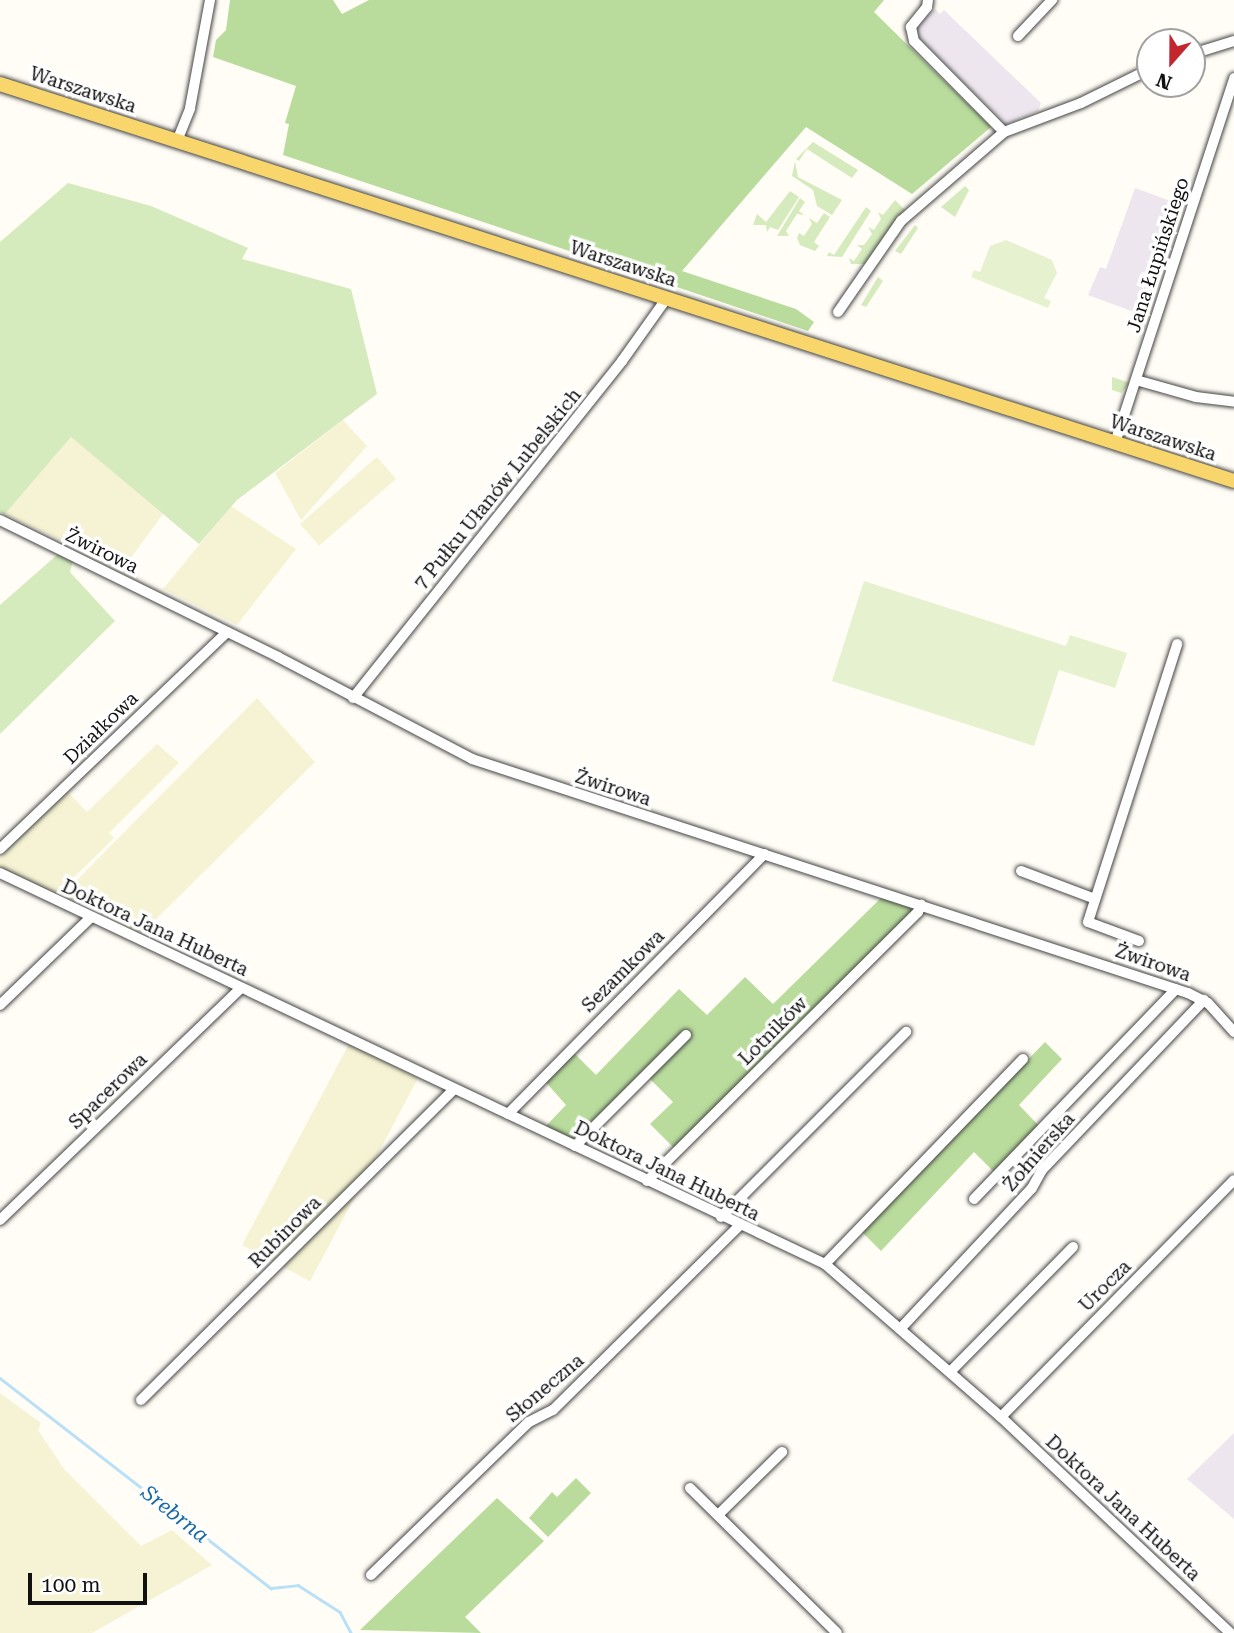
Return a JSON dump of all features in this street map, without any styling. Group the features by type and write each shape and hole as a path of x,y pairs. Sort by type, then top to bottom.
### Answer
{"main road":[{"name":"Warszawska","path":"0,84 1234,481"}],"street":[{"path":"177,141 190,108 210,0"},
{"path":"928,0 928,7 911,27 915,41 1004,132"},
{"path":"1018,36 1052,0"},
{"path":"1206,50 1234,41"},
{"path":"838,312 901,221 1004,132 1081,103 1136,76"},
{"name":"Jana Łupińskiego","path":"1115,443 1234,78"},
{"name":"7 Pułku Ułanów Lubelskich","path":"354,698 622,360 666,299"},
{"path":"1136,380 1196,397 1234,402"},
{"name":"Żwirowa","path":"0,520 487,765 1175,989 1204,1000 1234,1032"},
{"name":"Działkowa","path":"0,849 227,632"},
{"path":"1139,941 1088,922 1177,644"},
{"name":"Sezamkowa","path":"508,1114 764,854"},
{"path":"1021,871 1095,899"},
{"name":"Doktora Jana Huberta","path":"0,873 825,1265 902,1327 951,1371 1230,1633"},
{"name":"Lotników","path":"647,1181 918,912 921,905"},
{"path":"0,1005 91,917"},
{"name":"Spacerowa","path":"0,1220 241,988"},
{"path":"974,1199 1175,989"},
{"name":"Żołnierska","path":"902,1327 1032,1188 1042,1170 1204,1000"},
{"path":"720,1217 906,1032"},
{"path":"575,1146 686,1035"},
{"path":"825,1265 1023,1059"},
{"name":"Rubinowa","path":"141,1399 454,1089"},
{"name":"Urocza","path":"1001,1417 1234,1181"},
{"name":"Słoneczna","path":"371,1575 529,1422 553,1410 739,1226"},
{"path":"951,1371 1073,1247"},
{"path":"718,1515 782,1452"},
{"path":"690,1488 836,1633"}],"shaded area":[{"path":"935,9 940,14 944,10 1041,103 1038,111 1006,124 913,31"},
{"path":"1135,188 1184,206 1145,316 1088,295 1100,267 1106,269"},
{"path":"343,420 367,446 301,520 275,473"},
{"path":"71,437 163,514 122,570 5,514"},
{"path":"377,457 396,479 319,546 300,524"},
{"path":"231,506 296,549 237,625 163,589"},
{"path":"257,698 315,762 142,933 62,895"},
{"path":"157,744 179,763 109,833 114,838 57,894 0,868 0,857 67,791 87,812"},
{"path":"350,1042 418,1078 310,1281 242,1245"},
{"path":"0,1393 41,1423 38,1430 64,1469 141,1546 172,1530 212,1565 92,1633 0,1633"},
{"path":"1234,1433 1234,1519 1187,1479"}],"green space":[{"path":"230,0 333,0 342,14 369,0 884,0 874,12 991,127 912,194 806,127 682,271 796,309 814,322 808,331 283,155 289,124 285,123 296,86 213,57 216,40 226,30"},
{"path":"813,142 858,170 852,178 807,149 799,161 796,159"},
{"path":"795,161 798,177 842,200 832,215 817,206 813,190 792,176"},
{"path":"68,183 151,206 248,248 242,259 351,289 377,394 237,500 199,544 71,437 5,514 0,512 0,242"},
{"path":"965,186 969,190 955,217 941,207"},
{"path":"790,191 799,197 778,230 770,227 767,232 766,225 753,225 757,214 766,222"},
{"path":"800,198 805,202 799,211 804,215 797,214 786,231 789,236 777,236"},
{"path":"895,200 906,211 868,264 851,264 849,258 854,261 862,249 857,245 864,245 872,234 868,227 874,230 881,219 878,212 883,215"},
{"path":"866,207 871,211 842,257 827,256 829,252 834,255"},
{"path":"824,213 830,217 814,242 819,246 815,251 800,245 797,238 799,233 804,236 812,224 809,218 817,223"},
{"path":"915,225 918,228 901,254 895,251"},
{"path":"1006,240 1052,260 1057,273 1044,298 1051,301 1048,308 971,277 974,270 980,272 990,246"},
{"path":"878,277 883,281 866,307 861,305"},
{"path":"1112,377 1130,383 1121,393 1112,390"},
{"path":"58,554 73,561 70,572 115,621 0,734 0,605"},
{"path":"864,581 1066,646 1070,635 1127,653 1115,688 1059,670 1034,746 832,681"},
{"path":"882,897 910,907 912,913 674,1148 650,1124 673,1102 649,1078 691,1037 685,1030 576,1137 570,1139 544,1128 566,1105 543,1079 572,1051 596,1075 679,989 707,1015 745,977 773,1004"},
{"path":"1045,1042 1062,1059 1019,1105 1040,1127 996,1174 974,1152 881,1251 862,1232"},
{"path":"576,1478 591,1493 548,1537 529,1518 552,1492 557,1497"},
{"path":"497,1498 544,1541 465,1617 481,1633 360,1630"}],"waterway":[{"name":"Srebrna","path":"0,1378 271,1588 298,1585 340,1612 351,1633"}]}
